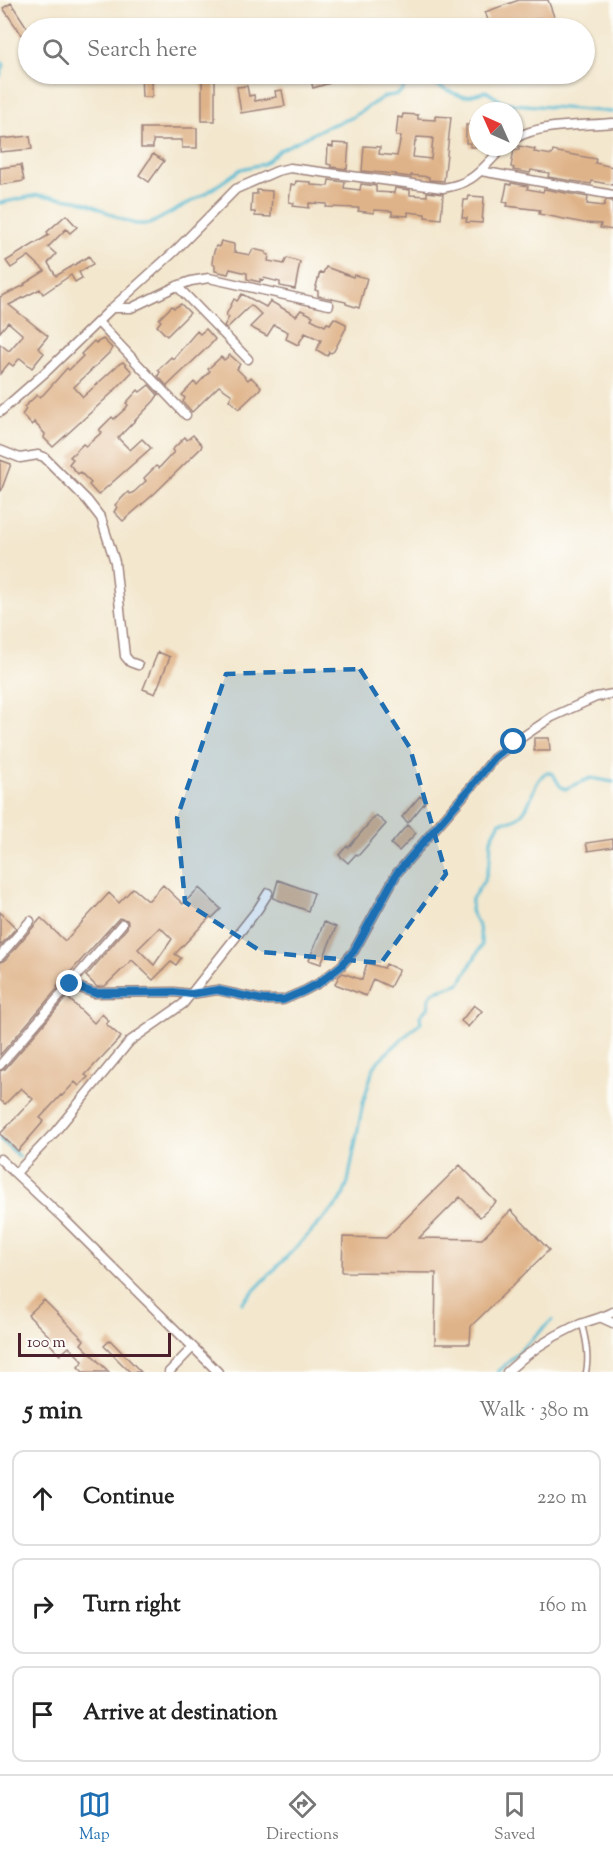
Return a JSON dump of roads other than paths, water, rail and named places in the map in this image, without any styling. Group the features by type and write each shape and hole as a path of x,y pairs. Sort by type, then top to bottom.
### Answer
{"street":[{"path":"523,135 548,129 613,123"},
{"path":"0,412 175,251 236,189 290,168 442,188 458,186 472,179 495,156"},
{"path":"481,171 613,195"},
{"path":"112,308 131,308 177,286 209,278 329,305"},
{"path":"177,286 248,359"},
{"path":"98,322 186,415"},
{"path":"0,450 20,458 38,455 44,457 87,500 101,518 115,561 125,656 130,662 138,665"},
{"path":"70,984 94,993 174,992 191,994 217,990 263,1000 283,1000 319,983 341,966 354,951 397,873 494,758 552,717 596,697 613,694"},
{"path":"16,1173 55,1132 130,1041 183,1004 268,893"},
{"path":"0,956 30,921"},
{"path":"0,1065 122,924"},
{"path":"0,1159 218,1372"},
{"path":"507,1372 538,1346 574,1326 602,1318 613,1312"},
{"path":"602,1318 613,1323"},
{"path":"169,1372 193,1347"}],"lane":[{"path":"582,1324 586,1346 585,1372"}],"waterway":[{"path":"0,60 4,65 0,76"},
{"path":"0,203 38,195 77,200 123,220 136,224 150,224 205,194 241,169 263,164 280,150 326,127 351,118 383,97 398,94 405,84"},
{"path":"435,84 462,96 486,91 501,101 513,104 613,112"},
{"path":"242,1303 343,1196 348,1182 363,1103 373,1069 379,1060 421,1022 420,1016 429,1006 429,998 433,992 460,983 482,945 479,927 471,911 472,899 485,879 490,860 491,839 500,822 512,820 525,810 537,783 547,772 553,774 560,786 565,789 591,778 613,782"},
{"path":"0,1139 20,1157"},
{"path":"498,1372 552,1320"}]}
